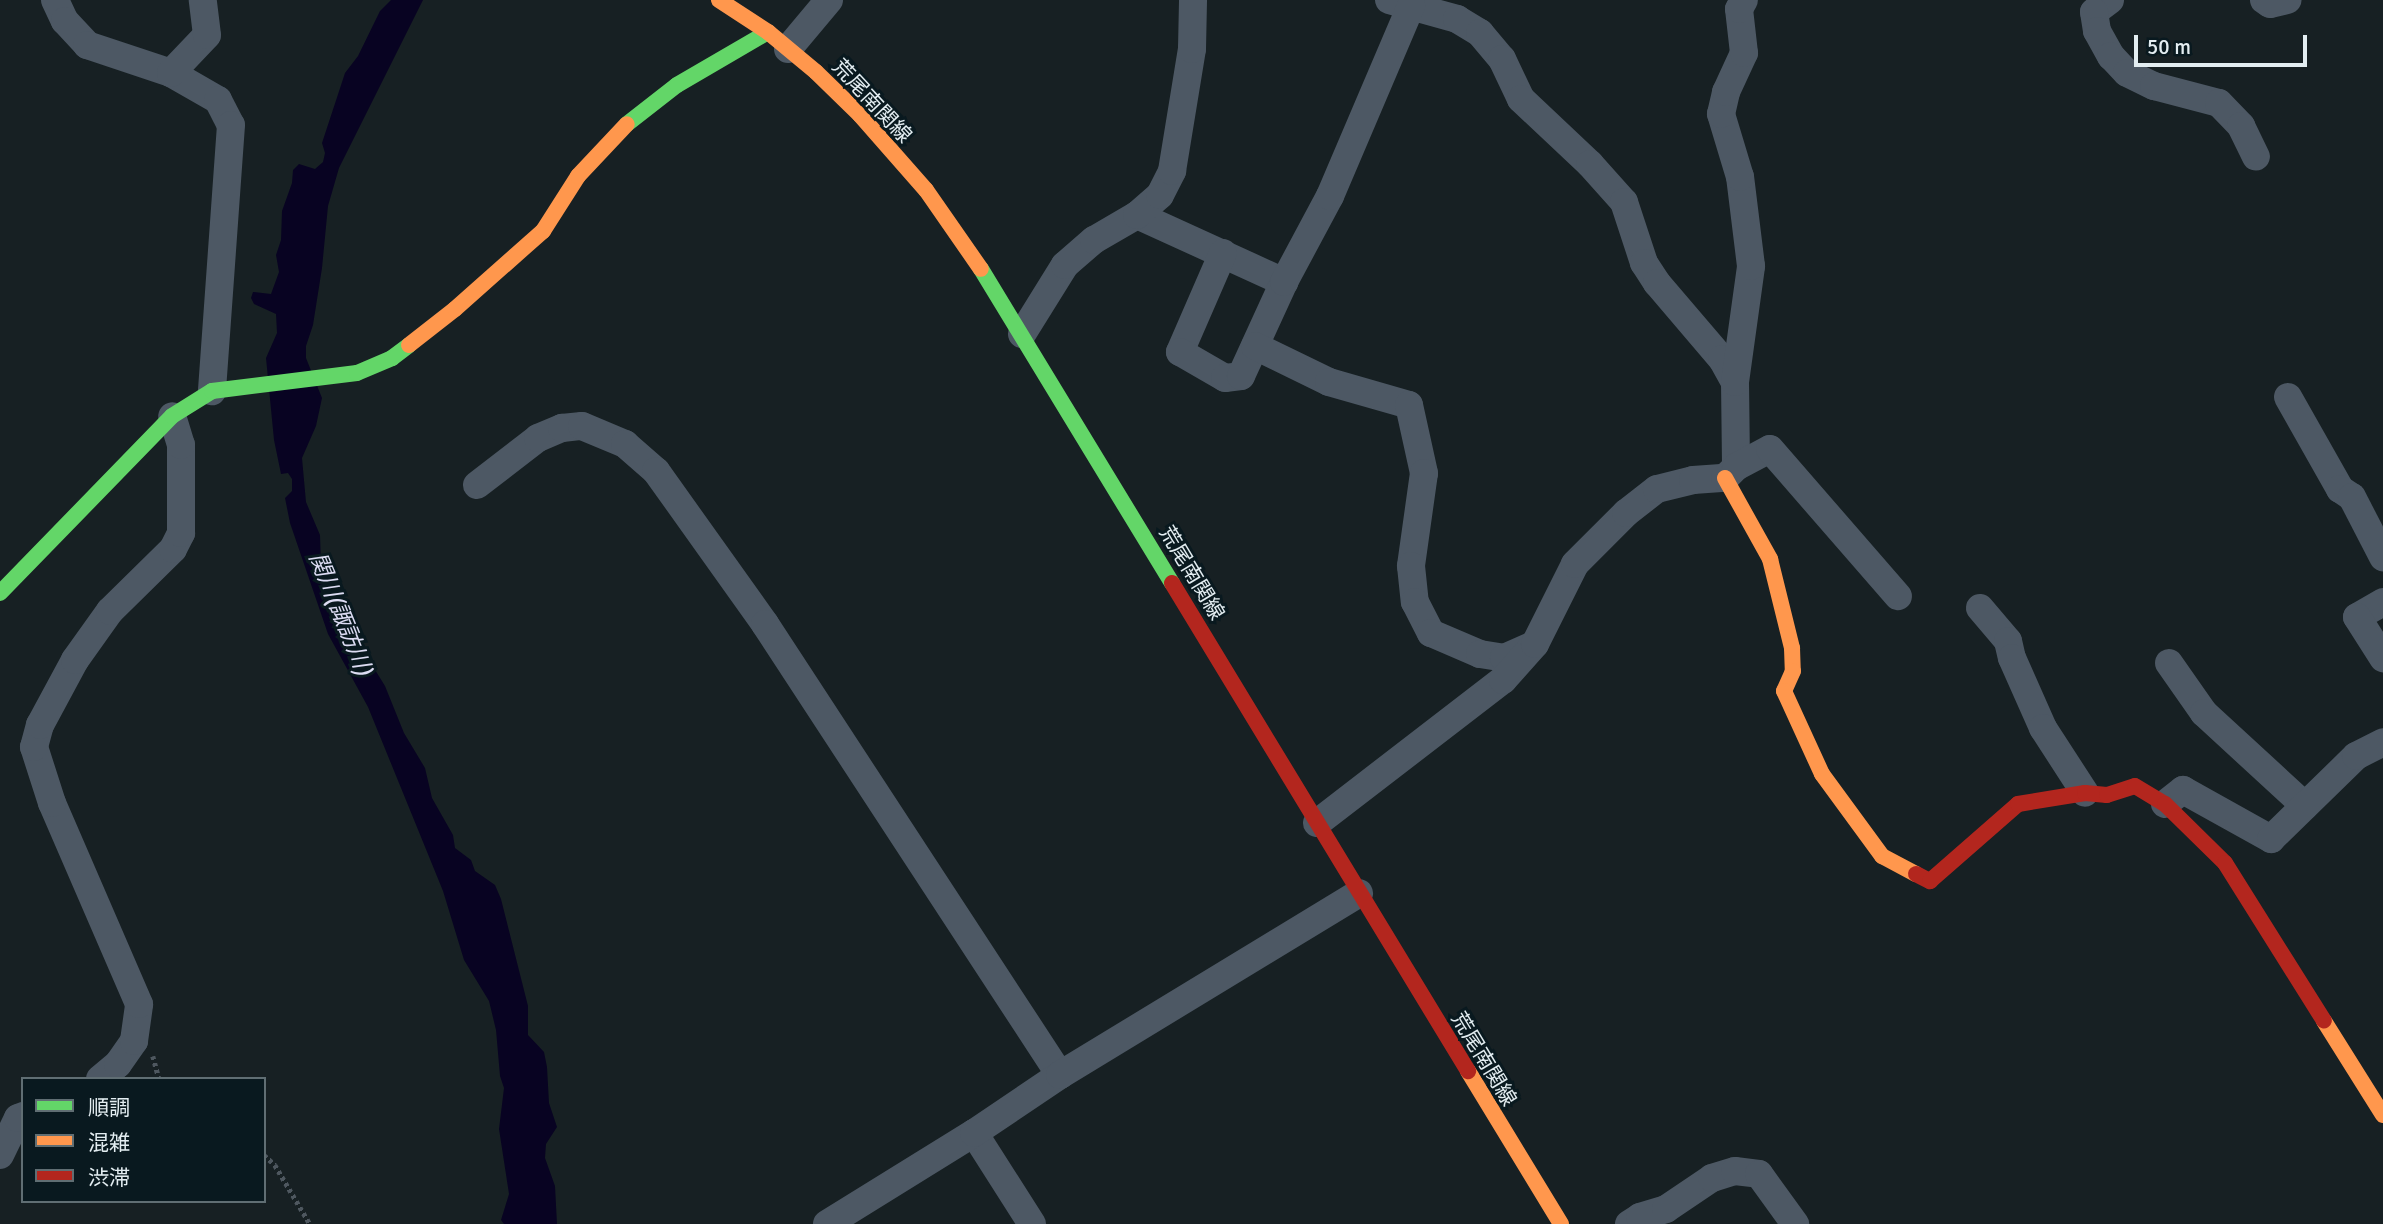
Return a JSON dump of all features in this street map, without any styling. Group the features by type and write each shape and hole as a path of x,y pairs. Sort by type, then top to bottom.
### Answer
{"street":[{"path":"55,0 65,20 87,45 171,73 218,100 231,125 223,389"},
{"path":"171,73 207,36 204,0"},
{"name":"荒尾南関線","path":"719,0 778,41 860,115 926,190 968,248 1561,1224"},
{"path":"0,593 172,416 223,389 357,373 392,358 543,230 578,176 636,114 677,85 778,41 828,0"},
{"path":"1022,334 1065,265 1094,240 1137,215 1160,195 1172,171 1192,49 1193,0"},
{"path":"1744,0 1739,9 1744,53 1726,92 1721,114 1740,177 1751,266 1735,382 1730,472 1770,559 1792,648 1793,671 1784,691 1822,774 1882,856 1930,881 2018,804 2085,793 2107,795 2135,786 2165,804 2225,863 2383,1115"},
{"path":"2110,0 2094,12 2097,31 2111,57 2127,73 2154,86 2219,103 2241,126 2256,157"},
{"path":"2264,0 2270,4 2288,0"},
{"path":"1223,253 1180,352 1225,378 1241,376 1284,282 1329,197 1400,3 1457,19 1479,33 1502,59 1521,99 1590,164 1624,202 1644,263 1657,283 1722,359 1735,382"},
{"path":"1137,215 1284,282"},
{"path":"1255,346 1329,382 1409,405 1424,473 1411,566 1415,602 1431,633 1480,654 1504,658 1535,643"},
{"path":"2288,397 2340,489 2352,497 2383,557"},
{"path":"102,1077 118,1064 134,1041 139,1004 58,816 34,747 40,725 75,660 110,611 173,549 181,533 181,445 172,416"},
{"path":"477,485 538,438 562,428 582,426 625,444 656,471 765,624 1060,1075"},
{"path":"1317,823 1503,680 1535,643 1575,564 1626,513 1657,489 1730,472 1770,449 1898,596"},
{"path":"2383,602 2357,617 2383,658"},
{"path":"1980,608 2008,640 2012,658 2043,728 2085,793"},
{"path":"2169,663 2204,713 2305,806"},
{"path":"2165,804 2183,790 2271,839 2356,756 2383,741"},
{"path":"827,1224 974,1133 1060,1075 1359,893"},
{"path":"0,1155 21,1117"},
{"path":"974,1133 1032,1224"},
{"path":"1629,1224 1640,1217 1666,1209 1712,1178 1735,1171 1759,1174 1795,1224"}],"path":[{"path":"266,1157 275,1165 310,1224"}],"water":[{"name":"関川(諏訪川)","path":"391,0 423,0 339,168 328,206 322,268 313,325 306,346 306,358 322,398 316,426 302,458 306,502 320,535 321,565 356,639 385,686 404,733 425,768 432,798 453,835 455,848 471,860 475,871 495,885 501,899 528,1006 528,1035 544,1052 547,1067 549,1103 557,1127 546,1144 545,1158 555,1186 557,1224 504,1224 501,1220 509,1194 499,1129 504,1088 489,1001 464,960 443,891 368,707 328,634 290,523 285,498 292,491 292,479 288,473 281,474 274,440 266,358 277,333 276,314 254,304 251,298 253,292 271,294 279,272 276,255 281,240 282,211 292,183 293,170 299,164 315,169 323,162 325,153 322,143 345,73 358,56 380,11"}],"traffic: fast":[{"path":"627,124 677,85 768,32"},
{"path":"981,269 1172,583"},
{"path":"0,593 172,416 212,391 357,373 392,358 409,345"}],"traffic: slow":[{"path":"719,0 768,32 816,72 860,115 926,190 981,269"},
{"path":"409,345 455,309 543,231 578,176 627,124"},
{"path":"1725,478 1770,559 1792,648 1793,671 1784,691 1822,774 1882,856 1916,874"},
{"path":"2324,1021 2383,1115"},
{"path":"1468,1071 1561,1224"}],"traffic: jam":[{"path":"1172,583 1468,1071"},
{"path":"1916,874 1930,881 2018,804 2085,793 2107,795 2135,786 2165,804 2225,863 2324,1021"}]}
